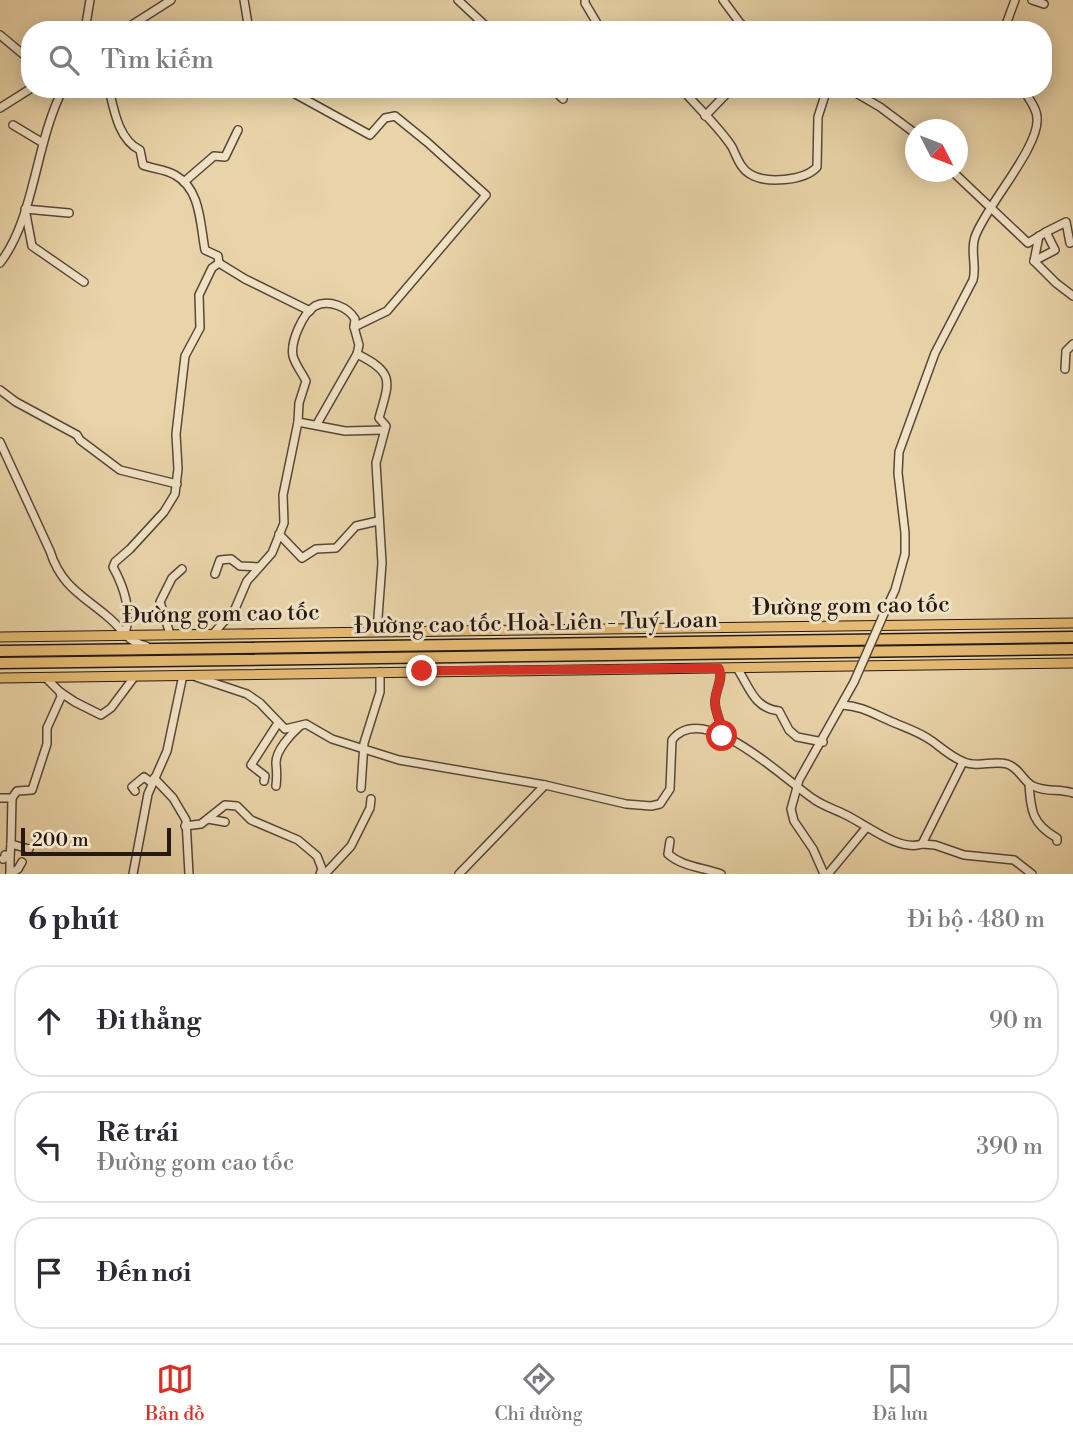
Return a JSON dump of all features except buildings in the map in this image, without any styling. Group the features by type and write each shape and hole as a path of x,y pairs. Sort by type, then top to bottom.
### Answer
{"highway":[{"name":"Đường cao tốc Hoà Liên - Tuý Loan","path":"0,651 1073,637"},
{"name":"Đường cao tốc Hoà Liên - Tuý Loan","path":"0,663 1073,649"}],"main road":[{"name":"Đường gom cao tốc","path":"2,635 1073,623"},
{"path":"0,678 135,676 146,671 188,675 1073,663"}],"street":[{"path":"86,21 90,0"},
{"path":"138,21 171,0"},
{"path":"244,0 247,21"},
{"path":"458,0 480,21"},
{"path":"585,0 596,21"},
{"path":"723,0 739,21"},
{"path":"1007,21 1015,0"},
{"path":"1032,0 1044,4"},
{"path":"0,35 21,52"},
{"path":"0,108 21,95"},
{"path":"1,261 9,253 19,232 43,144 60,98"},
{"path":"112,98 123,133 130,144 140,150 143,164 174,174 194,196 205,250 218,256 219,263"},
{"path":"303,98 370,135 386,118 395,116 486,195 387,311 355,327"},
{"path":"690,98 731,147 749,174 770,179 803,176 813,171 818,162 818,117 824,98"},
{"path":"705,116 722,98"},
{"path":"864,98 905,126"},
{"path":"866,828 826,874 791,809 797,785 854,682 895,590 905,554 898,473 899,452 935,353 973,280 976,270 975,237 1037,127 1036,111 1028,98"},
{"path":"13,124 43,144"},
{"path":"184,182 214,156 225,157 239,130"},
{"path":"963,182 1028,243 1066,222 1070,243"},
{"path":"25,209 69,213"},
{"path":"25,209 32,246 84,282"},
{"path":"1034,261 1055,250 1042,234"},
{"path":"1034,261 1042,234"},
{"path":"1034,261 1073,296"},
{"path":"219,263 310,311"},
{"path":"125,634 128,617 126,603 122,583 113,567 172,502 177,484 176,434 185,356 200,328 199,295 212,268 219,263"},
{"path":"213,634 235,609 247,581 272,554 284,523 283,495 298,422 299,403 306,381 293,357 292,343 296,331 310,311 323,304 340,306 355,319 359,345 357,354 317,424"},
{"path":"1065,369 1066,351 1073,344"},
{"path":"357,354 378,365 386,376 385,406 379,418 386,425 376,463 382,563 377,631"},
{"path":"0,390 16,402 77,435 120,470 177,484"},
{"path":"298,422 345,431 384,430"},
{"path":"0,442 50,551 55,569 80,596 108,617 131,642 147,646"},
{"path":"279,534 302,558 316,549 336,548 354,528 378,521"},
{"path":"215,574 220,560 231,559 240,566 259,567"},
{"path":"170,634 160,602 172,578 182,569"},
{"path":"737,667 755,698 766,709 779,711 789,730 797,737 823,742"},
{"path":"719,668 722,675 715,700 722,736"},
{"path":"361,788 368,724 380,692 380,672"},
{"path":"133,874 153,781 167,751 188,675 247,694 260,703 285,729 306,724 332,739 399,760 545,785 626,804 656,806 667,796 671,785 672,740 682,732 707,730 742,745 815,801 866,828 911,847 935,845 964,855 1014,860 1032,874"},
{"path":"113,676 121,692"},
{"path":"46,677 75,702 101,715 111,708 135,676"},
{"path":"22,862 18,869 10,874 7,857 11,844 12,798 18,791 32,790 47,744 47,728 61,692"},
{"path":"842,705 860,706 910,728 951,757 963,762 971,765 1005,763 1016,768 1030,784 1048,791 1064,789 1073,793"},
{"path":"707,730 717,712"},
{"path":"265,775 251,765 278,723"},
{"path":"276,786 278,754 300,725"},
{"path":"922,844 963,762"},
{"path":"135,791 132,787 144,777 153,781 177,803 186,820 189,874"},
{"path":"1030,784 1032,816 1046,832 1057,838 1057,841"},
{"path":"459,874 545,785"},
{"path":"0,798 12,798"},
{"path":"325,874 351,846 370,808 371,799"},
{"path":"186,826 201,824 225,805 237,806 251,820 298,840 317,856 322,869 320,874"},
{"path":"208,819 225,822"},
{"path":"670,841 668,854 673,858 720,874"},
{"path":"11,844 29,849"}],"route":[{"path":"422,671 719,668 722,675 715,700 722,736"}]}
